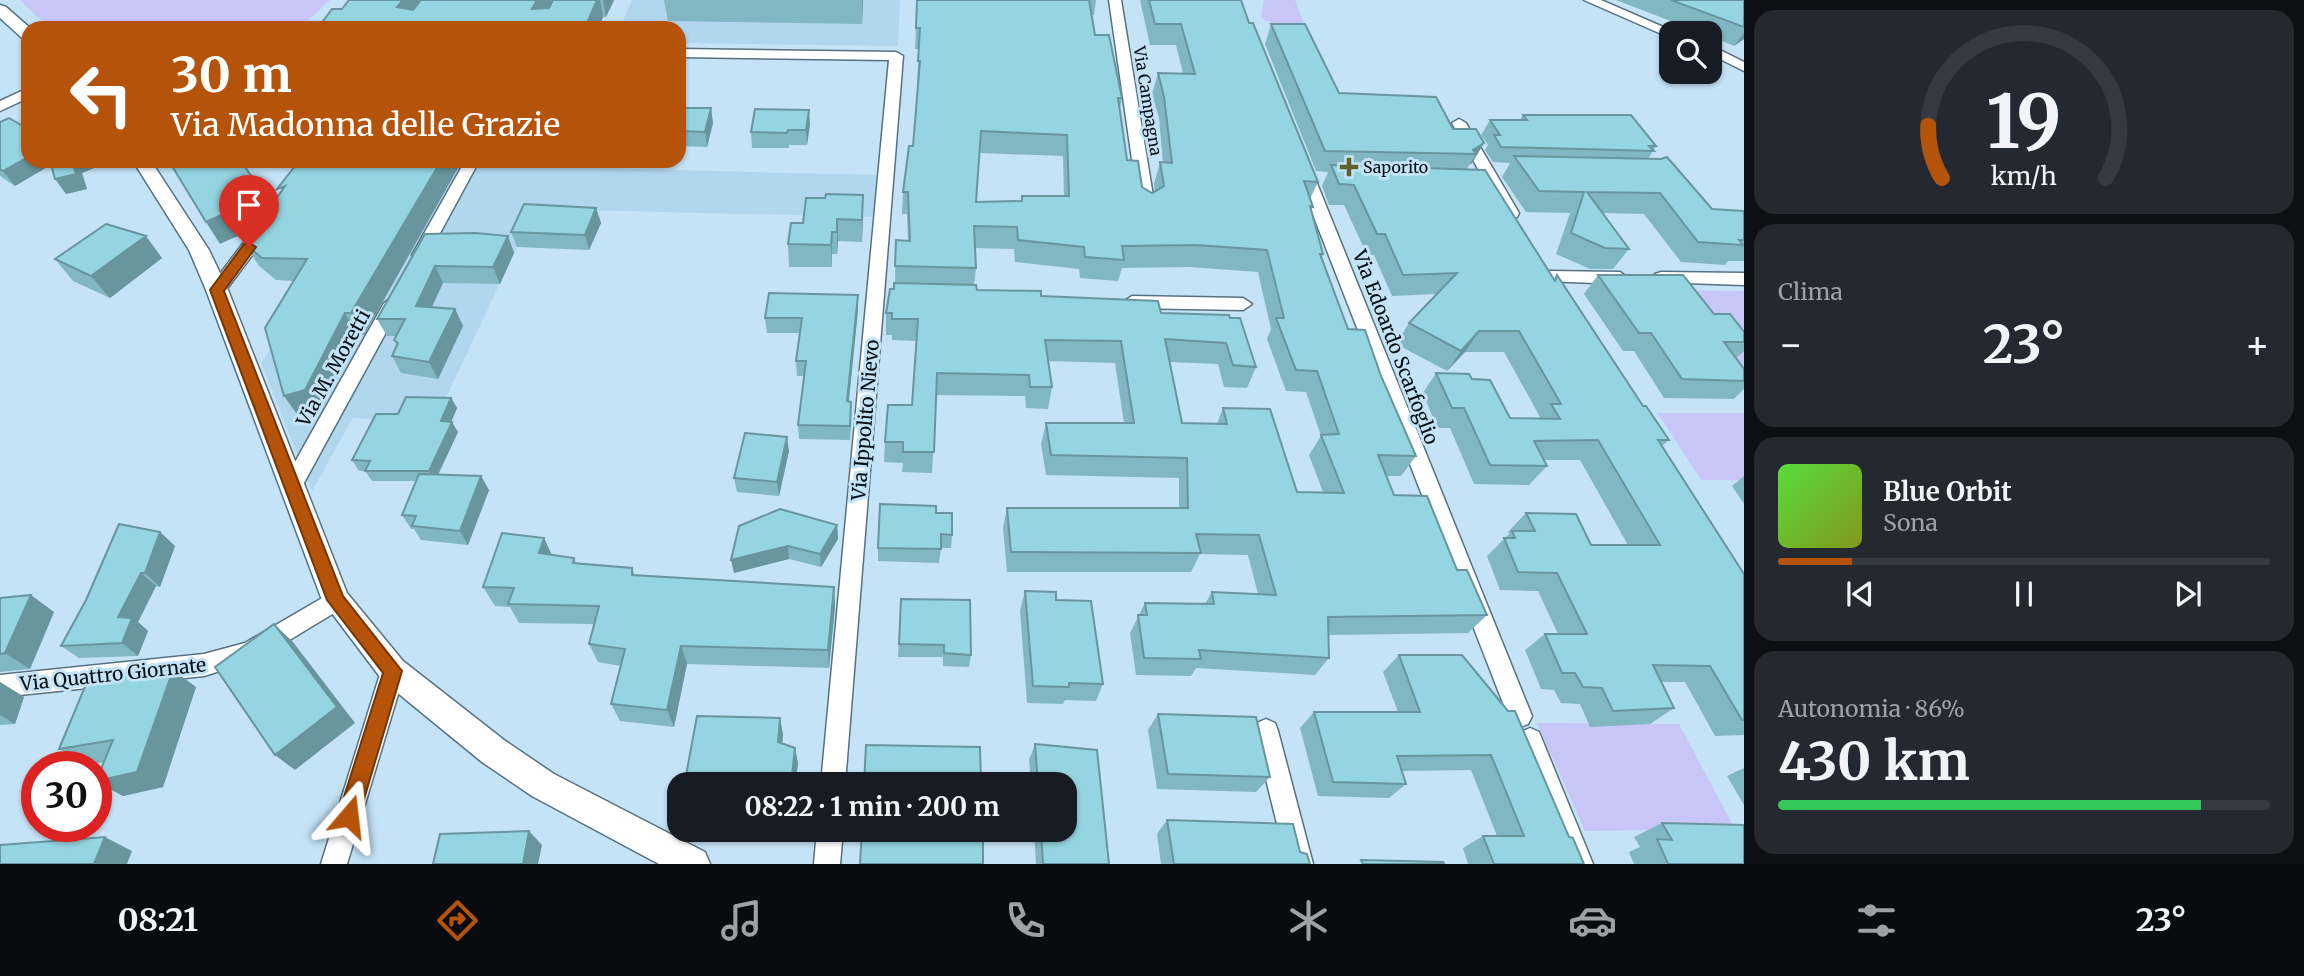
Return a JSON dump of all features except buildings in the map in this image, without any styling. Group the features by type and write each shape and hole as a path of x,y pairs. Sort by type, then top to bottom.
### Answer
{"street":[{"name":"Via Campagna","path":"1115,0 1147,208"},
{"path":"1590,0 1659,28"},
{"path":"0,10 21,29"},
{"name":"Via Ippolito Nievo","path":"686,53 896,56 883,296 835,772"},
{"path":"1722,55 1744,66"},
{"path":"0,107 21,96"},
{"path":"1459,123 1522,230"},
{"name":"Via Edoardo Scarfoglio","path":"1297,152 1314,178 1520,716"},
{"path":"146,168 199,250 217,290 336,600 393,671 493,751 543,785 692,864"},
{"path":"412,269 468,168"},
{"path":"217,290 274,215"},
{"path":"1565,301 1546,272 1640,278 1744,279"},
{"name":"Via M. Moretti","path":"292,485 398,293"},
{"path":"1121,301 1243,304"},
{"name":"Via Quattro Giornate","path":"0,686 204,665 250,652 336,600"},
{"path":"334,864 393,671"},
{"path":"1266,731 1300,864"},
{"path":"1530,740 1580,864"},
{"path":"827,864 829,842"}],"shaded area":[{"path":"20,0 330,0 308,21 42,21"},
{"path":"632,0 900,0 898,46 686,43 686,21 623,21"},
{"path":"1264,0 1295,0 1307,32 1290,33 1261,18"},
{"path":"329,168 593,168 877,175 873,217 535,209 434,423 353,418 312,491 261,363 339,245"},
{"path":"1678,290 1744,291 1744,378"},
{"path":"1658,413 1744,413 1744,480 1701,480"},
{"path":"1537,723 1679,724 1735,829 1585,831"}],"place":[{"name":"Saporito","path":"1349,167"}],"route":[{"path":"249,247 217,290 336,600 393,671 349,816"}]}
